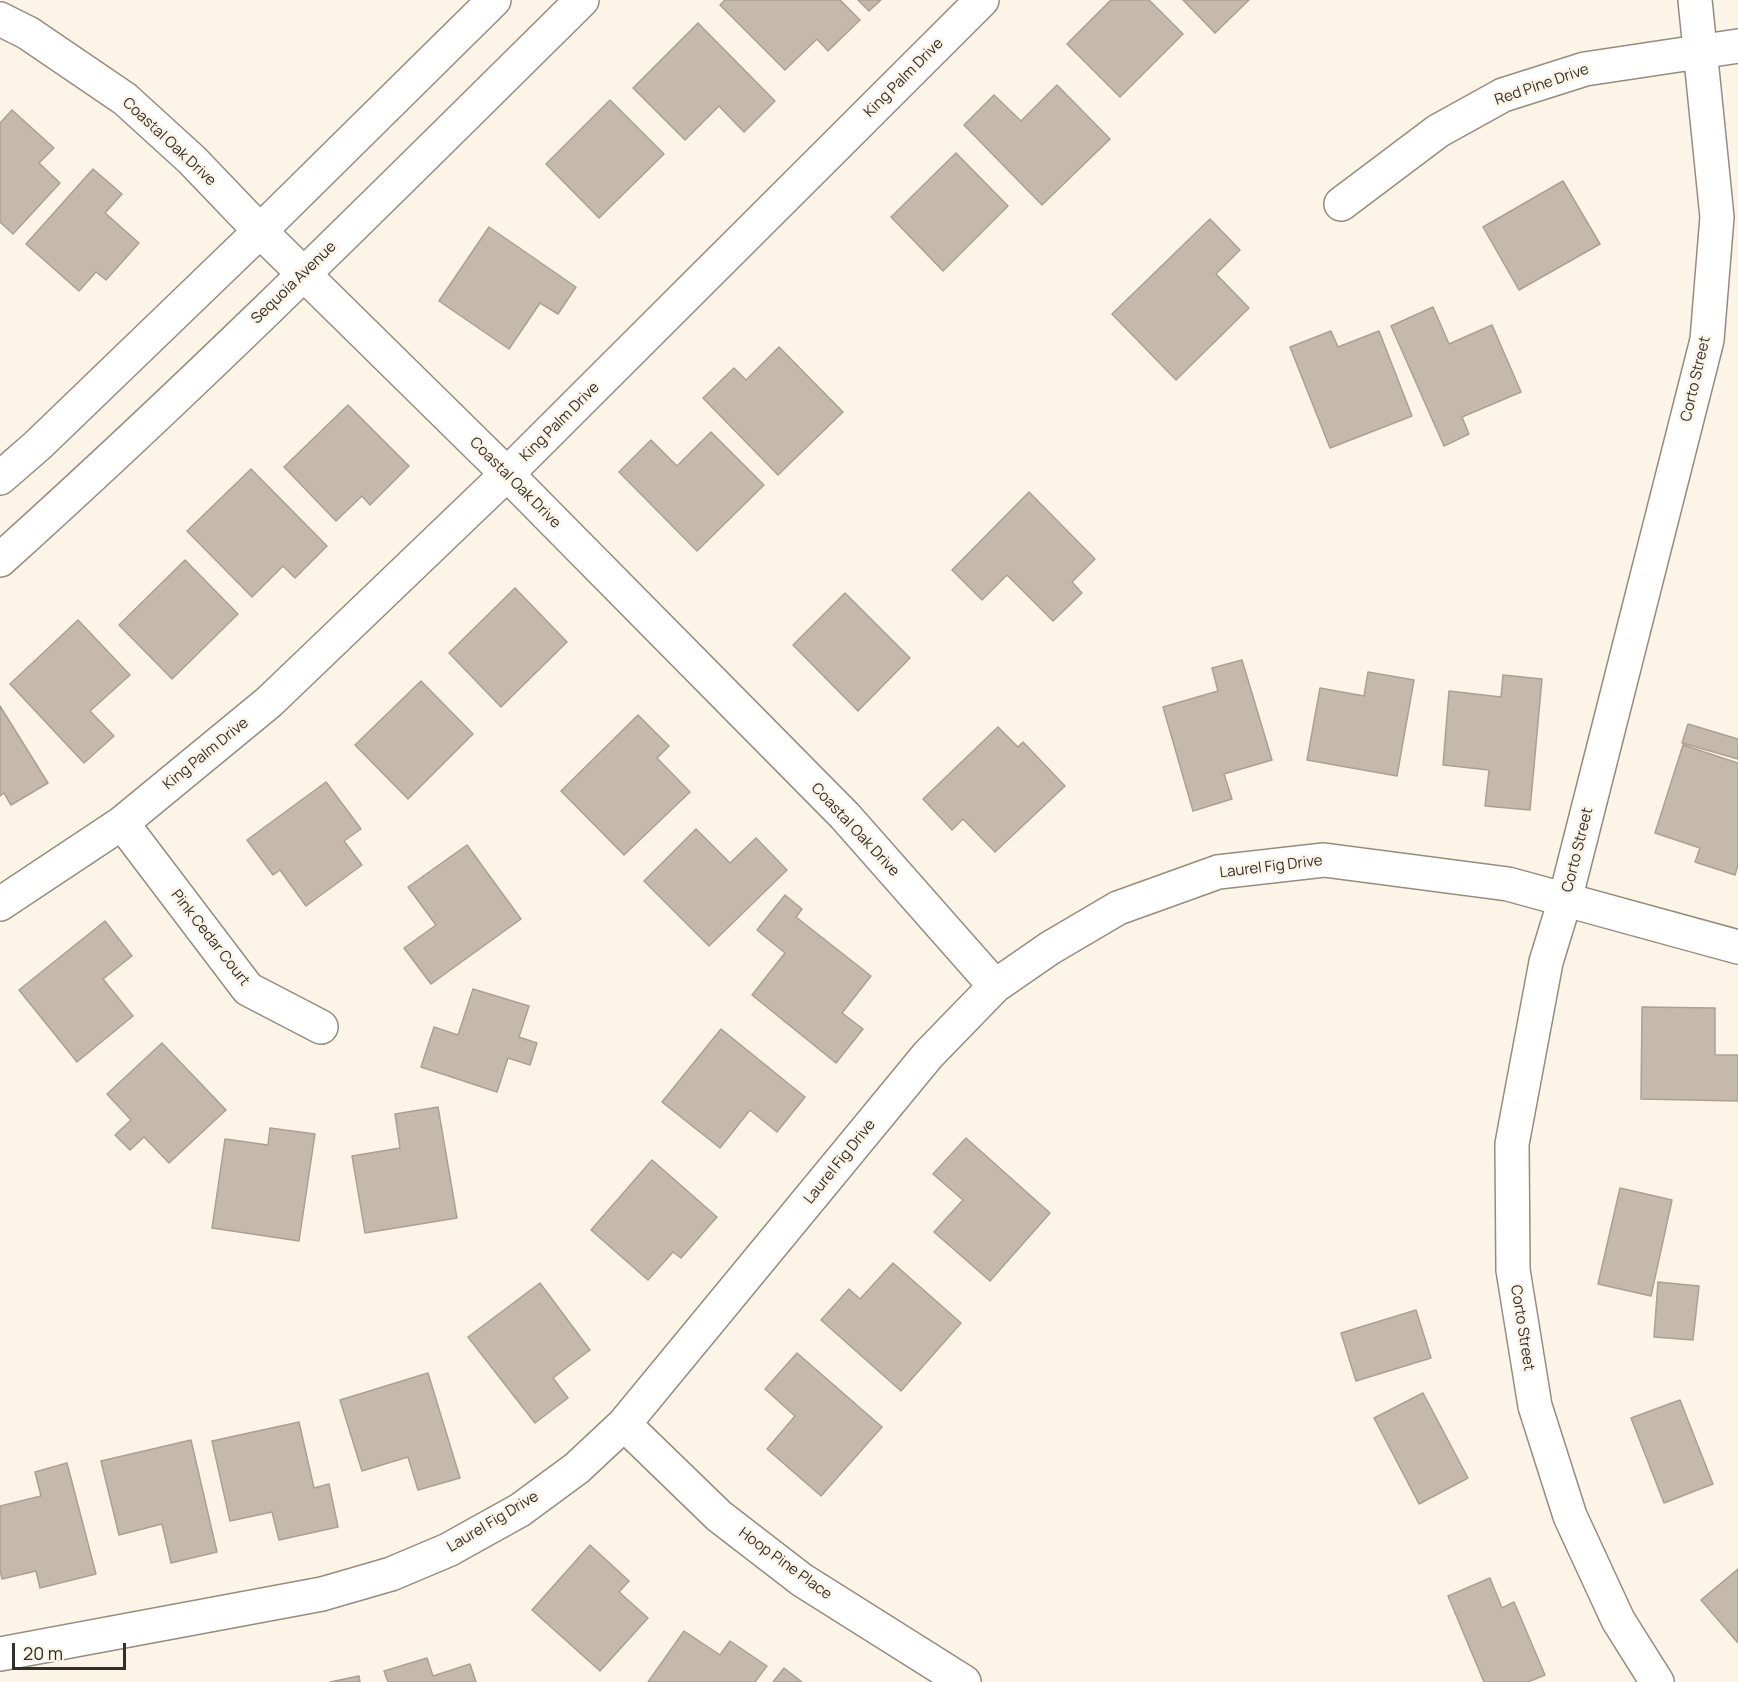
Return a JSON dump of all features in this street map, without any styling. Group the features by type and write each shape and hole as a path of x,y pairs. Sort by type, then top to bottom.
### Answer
{"street":[{"path":"0,478 38,445 260,231 494,0"},
{"name":"Sequoia Avenue","path":"0,560 95,474 304,275 582,0"},
{"name":"King Palm Drive","path":"0,904 122,823 269,702 507,474 982,0"},
{"name":"Corto Street","path":"1657,1682 1618,1620 1570,1516 1535,1406 1513,1270 1512,1144 1546,962 1565,900 1707,340 1717,217 1695,0"},
{"name":"Coastal Oak Drive","path":"0,19 28,33 125,99 192,160 260,231 507,474 845,816 995,986"},
{"name":"Red Pine Drive","path":"1341,204 1438,131 1503,95 1585,69 1738,46"},
{"name":"Pink Cedar Court","path":"122,823 248,989 321,1027"},
{"name":"Laurel Fig Drive","path":"0,1654 322,1594 391,1574 447,1550 520,1510 577,1468 624,1424 928,1055 995,986 1050,948 1118,908 1218,872 1324,860 1508,884 1738,947"},
{"name":"Hoop Pine Place","path":"624,1424 719,1516 802,1580 964,1682"}],"building":[{"path":"725,0 840,0 860,20 828,51 817,39 785,70 720,5"},
{"path":"858,0 881,0 869,11"},
{"path":"1111,0 1149,0 1183,34 1120,97 1067,44"},
{"path":"1183,0 1249,0 1215,33"},
{"path":"698,23 775,101 744,132 719,106 685,140 633,88"},
{"path":"1057,85 1110,139 1042,205 964,125 994,95 1021,121"},
{"path":"610,100 664,154 599,218 546,164"},
{"path":"12,110 54,148 39,163 60,183 13,234 0,222 0,123"},
{"path":"956,153 1008,206 943,271 891,217"},
{"path":"93,169 122,194 105,213 139,243 106,280 96,272 79,291 26,244"},
{"path":"1563,181 1600,244 1519,290 1483,227"},
{"path":"1210,219 1240,250 1216,274 1249,308 1176,380 1112,314"},
{"path":"489,227 576,287 558,314 540,303 509,349 439,301"},
{"path":"1433,307 1449,344 1492,325 1521,392 1462,417 1469,434 1444,446 1391,326"},
{"path":"1331,331 1338,347 1379,331 1412,416 1330,448 1290,347"},
{"path":"779,347 843,412 778,475 703,398 734,368 746,380"},
{"path":"348,405 409,466 370,505 362,496 336,521 284,467"},
{"path":"711,432 764,485 697,551 619,472 651,440 677,466"},
{"path":"251,469 327,546 295,578 283,566 252,597 187,531"},
{"path":"1029,492 1095,559 1072,582 1082,593 1053,621 1007,575 982,600 952,570"},
{"path":"185,560 238,614 172,679 119,625"},
{"path":"515,588 567,642 501,707 449,653"},
{"path":"845,593 910,658 858,711 793,645"},
{"path":"78,620 130,675 90,711 114,736 84,763 10,684"},
{"path":"1242,660 1272,760 1224,774 1232,799 1193,811 1163,707 1218,691 1212,668"},
{"path":"1368,672 1414,680 1397,776 1307,760 1320,688 1364,696"},
{"path":"1503,675 1542,679 1530,810 1485,806 1489,770 1443,765 1449,691 1501,697"},
{"path":"421,681 473,734 408,799 355,745"},
{"path":"0,706 48,783 11,805 4,793 0,796"},
{"path":"638,715 669,746 657,758 690,792 624,855 561,791"},
{"path":"1688,724 1738,739 1738,759 1682,743"},
{"path":"998,727 1018,747 1023,742 1065,786 995,852 963,819 952,830 923,799"},
{"path":"1683,745 1738,763 1738,865 1735,875 1695,862 1700,848 1655,833"},
{"path":"326,782 361,829 344,841 362,865 306,906 280,870 273,875 247,840"},
{"path":"696,829 730,863 756,838 787,870 709,946 644,881"},
{"path":"467,845 521,919 431,984 404,948 436,925 408,887"},
{"path":"785,895 802,909 796,917 871,976 842,1013 863,1029 836,1063 752,995 785,953 757,930"},
{"path":"105,921 132,956 103,979 133,1016 77,1062 19,990"},
{"path":"473,989 529,1006 519,1037 537,1043 530,1065 508,1058 497,1092 421,1067 434,1027 458,1035"},
{"path":"1642,1007 1715,1008 1715,1055 1738,1055 1738,1101 1641,1099"},
{"path":"721,1029 805,1097 777,1132 750,1110 720,1148 662,1102"},
{"path":"162,1043 226,1110 169,1163 144,1137 130,1150 115,1135 131,1120 107,1094"},
{"path":"438,1107 457,1218 365,1233 352,1156 400,1148 395,1114"},
{"path":"270,1128 315,1134 299,1241 212,1228 225,1139 268,1145"},
{"path":"966,1138 1050,1213 990,1281 934,1232 963,1200 933,1174"},
{"path":"652,1160 717,1217 681,1258 673,1252 648,1280 591,1230"},
{"path":"1620,1188 1672,1200 1651,1296 1598,1284"},
{"path":"893,1263 961,1323 901,1391 821,1320 849,1289 860,1299"},
{"path":"1658,1282 1699,1286 1693,1340 1654,1337"},
{"path":"540,1283 590,1350 553,1378 568,1398 535,1423 468,1337"},
{"path":"1416,1310 1431,1358 1356,1381 1341,1333"},
{"path":"797,1353 882,1427 821,1496 767,1449 795,1416 765,1389"},
{"path":"428,1373 460,1478 418,1490 408,1457 362,1471 340,1400"},
{"path":"1423,1393 1468,1478 1419,1504 1374,1418"},
{"path":"1680,1400 1713,1484 1664,1503 1631,1418"},
{"path":"299,1422 314,1488 329,1484 338,1527 279,1540 272,1512 230,1521 212,1441"},
{"path":"191,1440 217,1552 171,1563 162,1524 119,1535 101,1461"},
{"path":"67,1463 96,1574 40,1588 36,1571 2,1579 0,1506 41,1496 35,1472"},
{"path":"590,1545 629,1581 619,1592 648,1618 600,1671 532,1610"},
{"path":"1738,1569 1738,1643 1701,1600"},
{"path":"1490,1578 1502,1608 1514,1602 1545,1675 1528,1682 1484,1682 1448,1596"},
{"path":"684,1631 720,1655 730,1641 767,1666 755,1682 648,1682"},
{"path":"427,1658 433,1676 470,1664 476,1682 388,1682 384,1671"},
{"path":"784,1668 802,1682 773,1682"},
{"path":"359,1676 360,1682 330,1682"}]}
